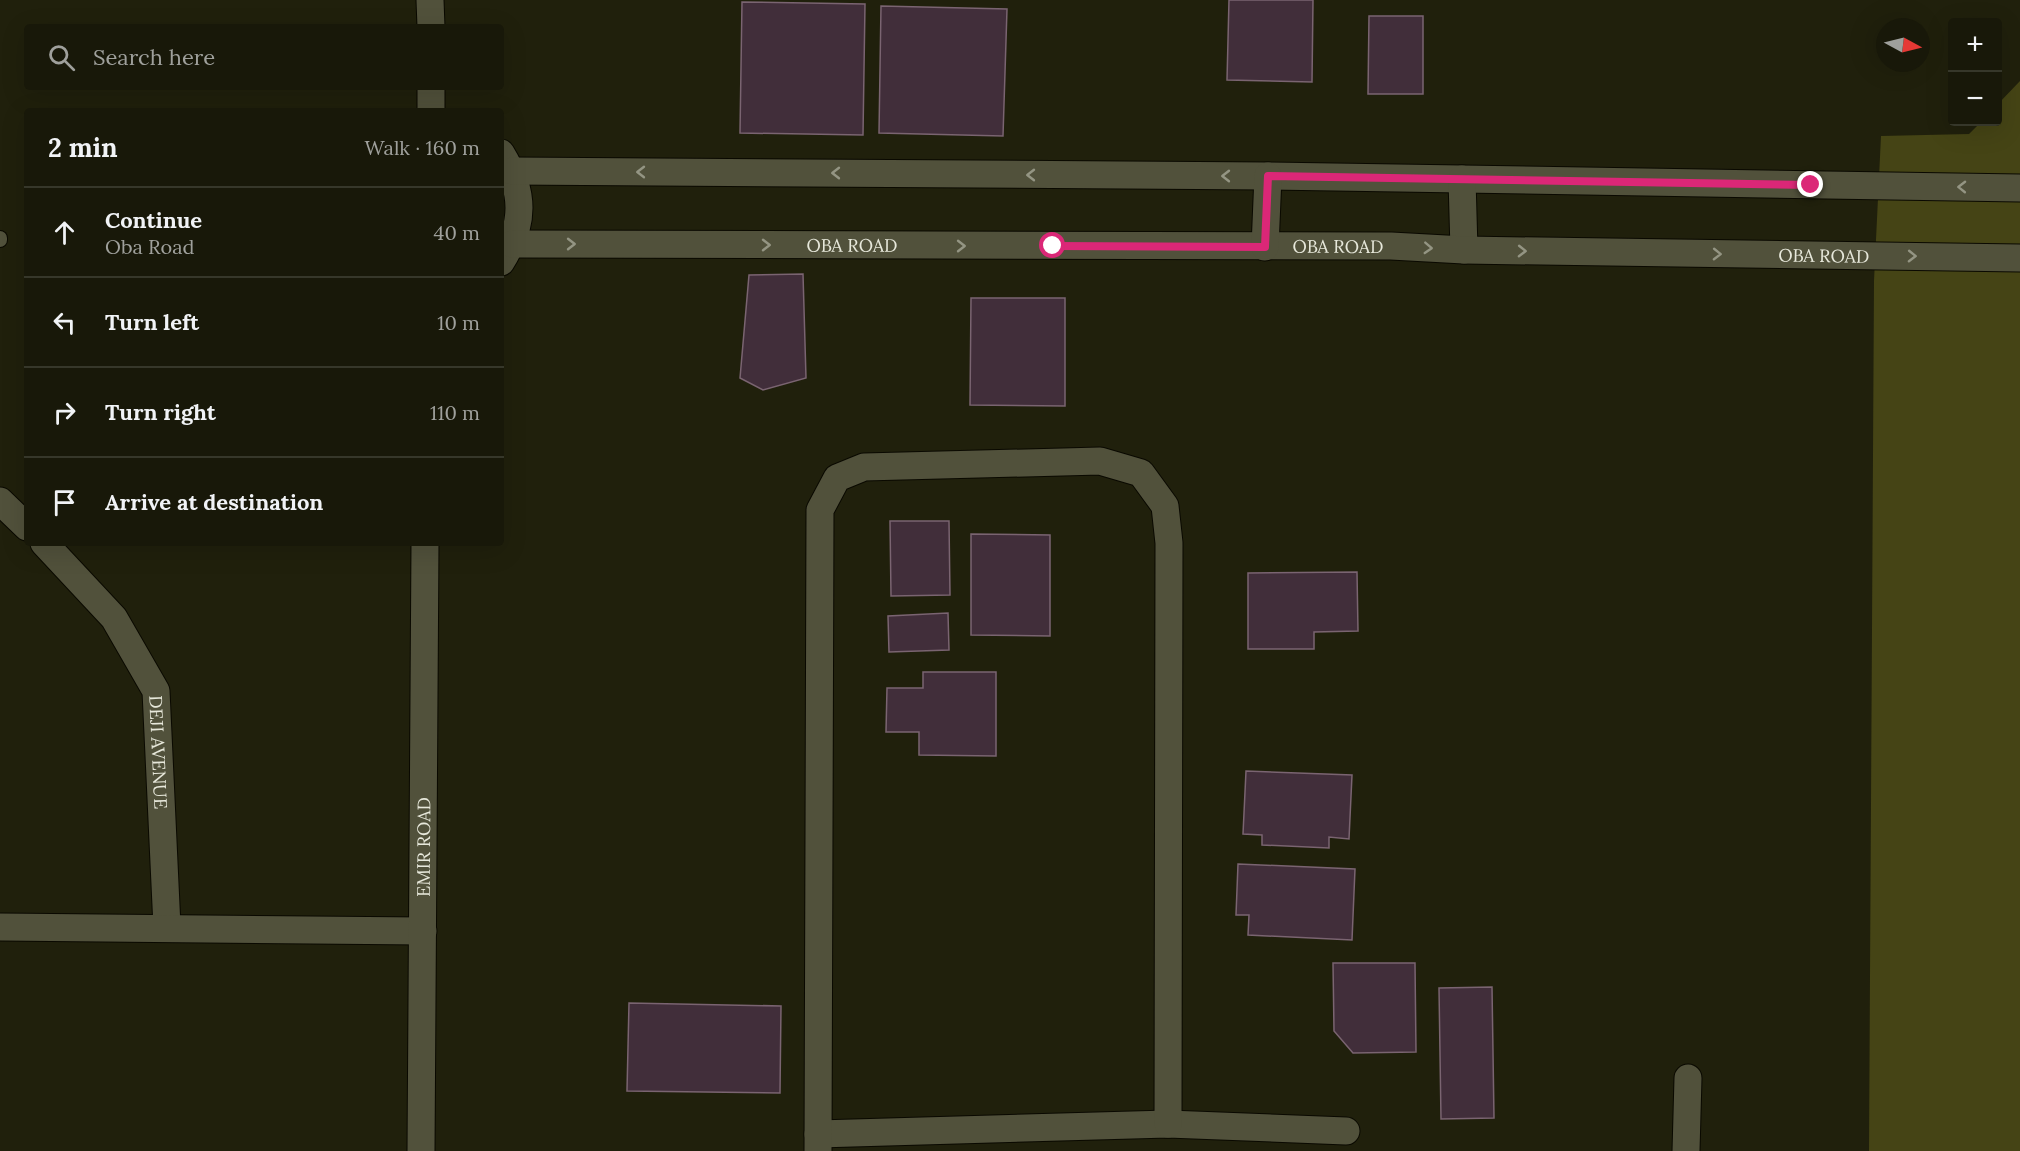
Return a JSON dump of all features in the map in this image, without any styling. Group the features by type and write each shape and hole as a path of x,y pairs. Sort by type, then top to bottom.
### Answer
{"street":[{"path":"430,0 430,24"},
{"path":"431,90 431,108"},
{"path":"507,253 519,218 518,191 506,162 2020,188"},
{"path":"1265,247 1268,176"},
{"path":"1462,179 1464,250"},
{"name":"OBA ROAD","path":"507,253 1391,246 1464,250 2020,258"},
{"path":"1168,1124 1170,543 1165,506 1141,473 1100,460 864,467 837,478 820,510 818,1142 1168,1124 1346,1131"},
{"path":"0,501 24,524"},
{"name":"DEJI AVENUE","path":"47,546 114,618 156,691 167,927"},
{"name":"EMIR ROAD","path":"421,1151 425,546"},
{"path":"0,927 423,931"},
{"path":"1686,1151 1688,1078"}],"shaded area":[{"path":"2020,81 2020,1151 1869,1151 1874,281 1881,136 1969,134 1977,126 2002,126 2002,100"}],"building":[{"path":"1229,0 1313,0 1312,82 1227,80"},
{"path":"742,2 865,4 863,135 740,133"},
{"path":"881,6 1007,9 1003,136 879,133"},
{"path":"1369,16 1423,16 1423,94 1368,94"},
{"path":"803,274 806,378 763,390 740,378 749,275"},
{"path":"971,298 1065,298 1065,406 970,405"},
{"path":"890,521 949,521 950,595 891,596"},
{"path":"971,534 1050,535 1050,636 971,635"},
{"path":"1357,572 1358,631 1314,632 1314,649 1248,649 1248,573"},
{"path":"948,613 949,650 889,652 888,616"},
{"path":"923,672 996,672 996,756 919,755 919,732 886,732 887,688 923,688"},
{"path":"1246,771 1352,775 1349,839 1329,837 1329,848 1262,845 1262,835 1243,834"},
{"path":"1238,864 1355,869 1352,940 1248,935 1249,915 1236,915"},
{"path":"1333,963 1415,963 1416,1052 1353,1053 1334,1031"},
{"path":"1492,987 1494,1118 1441,1119 1439,988"},
{"path":"629,1003 781,1006 780,1093 627,1091"}],"route":[{"path":"1053,246 1265,247 1268,176 1811,185"}]}
